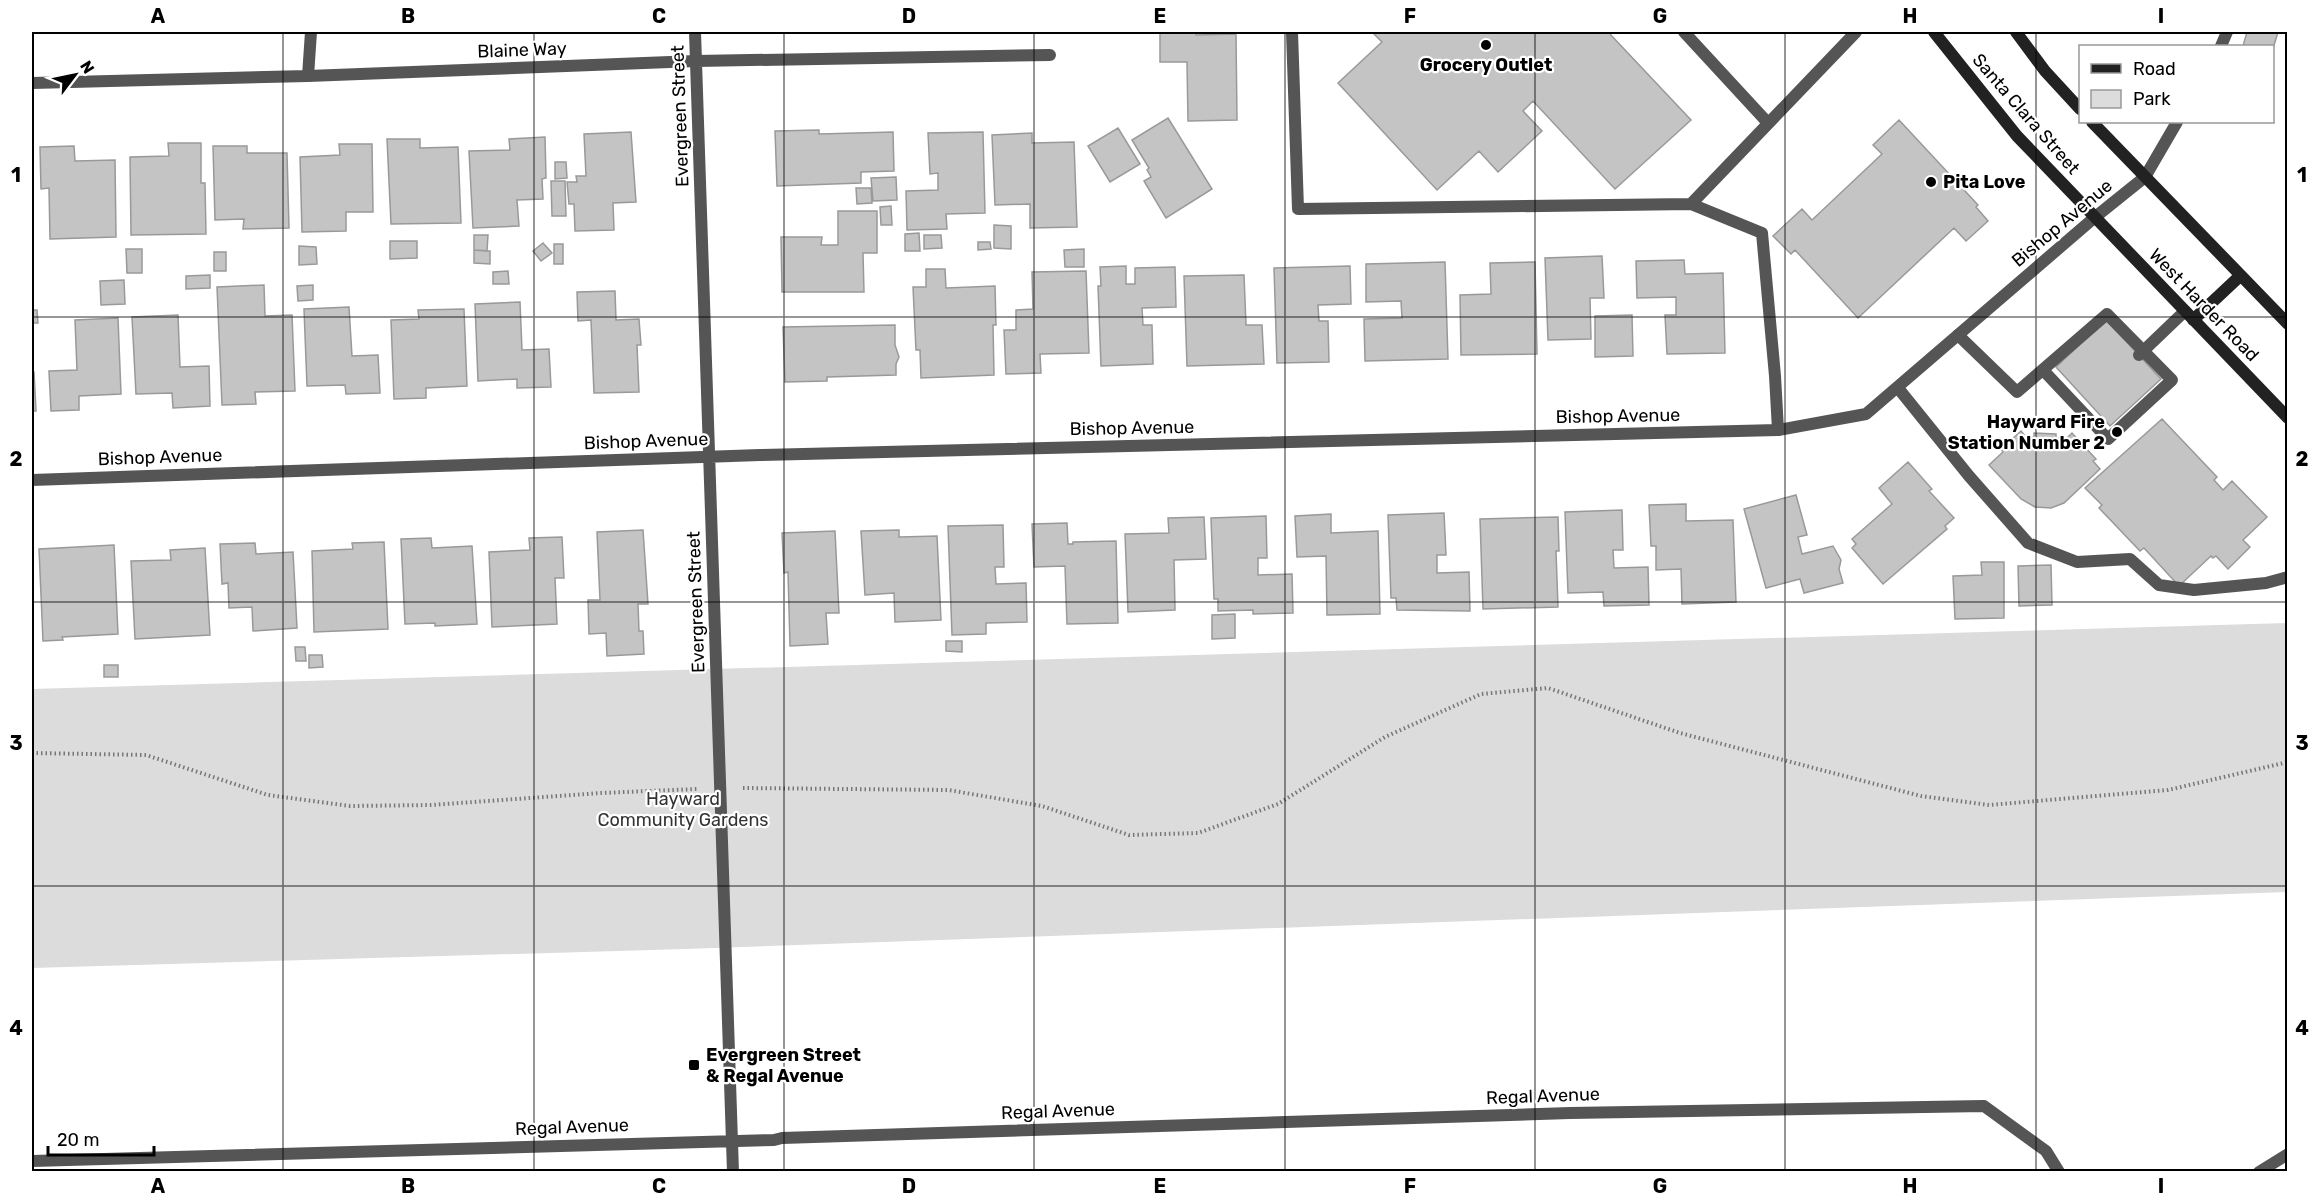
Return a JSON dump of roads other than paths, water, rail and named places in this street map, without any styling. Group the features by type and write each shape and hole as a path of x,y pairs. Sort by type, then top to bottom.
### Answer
{"main road":[{"name":"Santa Clara Street","path":"1934,32 2017,136 2094,218"},
{"path":"2016,32 2045,71 2079,108"},
{"path":"2093,123 2288,324"},
{"name":"West Harder Road","path":"2094,218 2288,418"},
{"path":"2189,315 2240,276"}],"street":[{"path":"308,76 311,32"},
{"name":"Evergreen Street","path":"695,32 733,1172"},
{"path":"1292,32 1298,209 1690,204 1762,234 1778,430"},
{"path":"1684,32 1768,123"},
{"path":"1690,204 1856,32"},
{"name":"Blaine Way","path":"32,83 308,76 696,61 1050,55"},
{"path":"2145,177 2176,123"},
{"name":"Bishop Avenue","path":"32,480 709,456 1778,430 1866,414 2145,177"},
{"path":"1958,335 2017,392 2107,314 2141,353 2172,380 2108,439 2083,404 2043,370"},
{"path":"2141,353 2189,315"},
{"path":"1898,388 1969,476 2028,543 2077,562 2130,559 2159,585 2194,590 2266,583 2288,577"},
{"name":"Regal Avenue","path":"32,1161 774,1140 1570,1113 1984,1106 2046,1151 2059,1172"},
{"path":"2259,1172 2288,1154"}],"place":[{"name":"Grocery Outlet","path":"1486,45"},
{"name":"Pita Love","path":"1931,182"},
{"name":"Hayward Fire Station Number 2","path":"2117,432"},
{"name":"Evergreen Street & Regal Avenue","path":"694,1065"}],"park label":[{"name":"Hayward Community Gardens","path":"683,809"}]}
